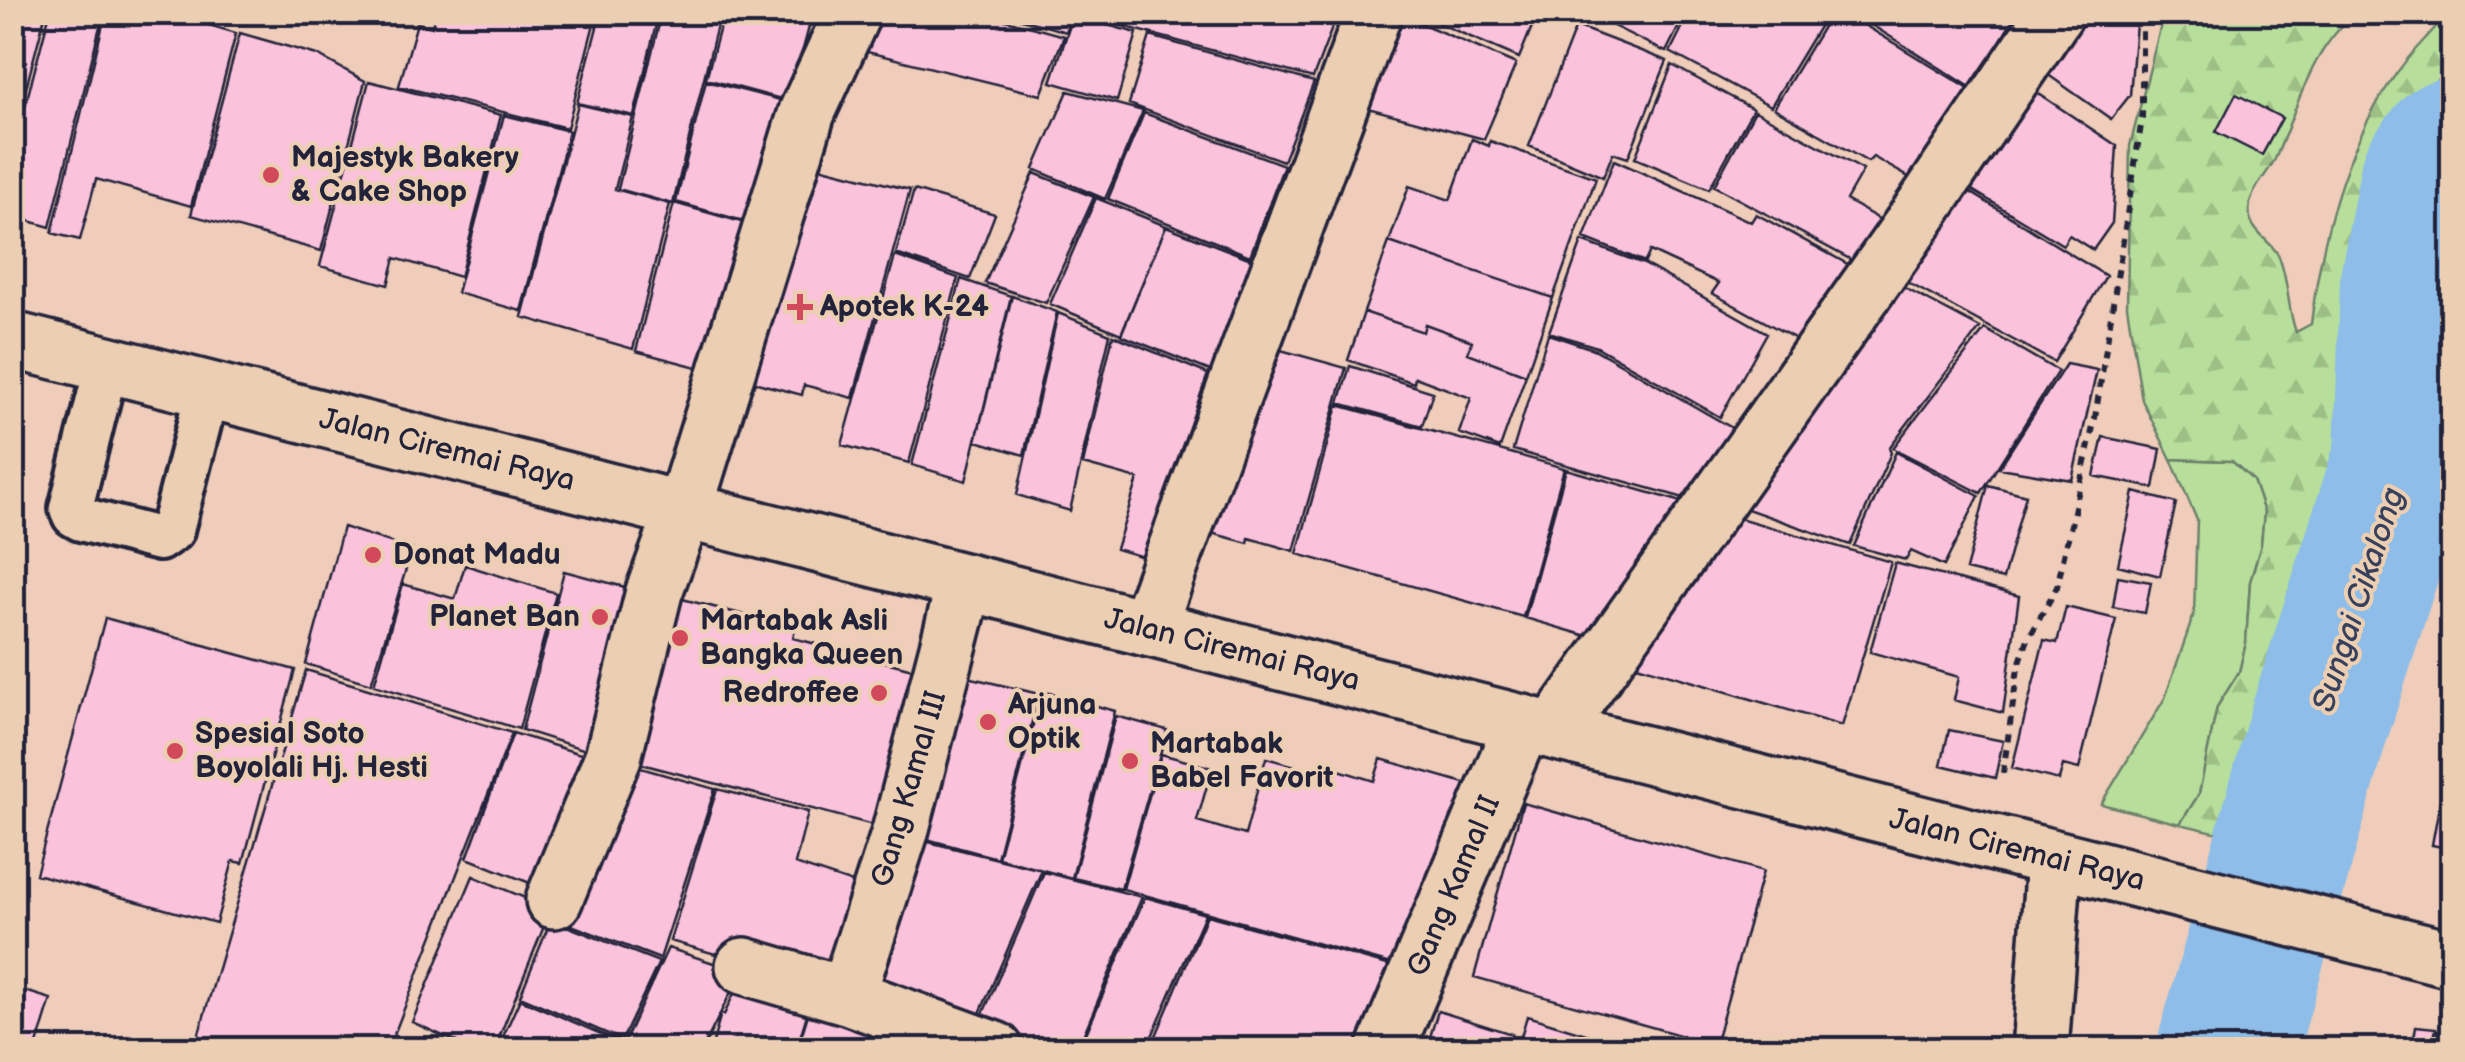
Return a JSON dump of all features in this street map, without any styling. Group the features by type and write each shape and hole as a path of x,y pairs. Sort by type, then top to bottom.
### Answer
{"street":[{"path":"554,900 613,757 654,592 684,510 807,112 853,12"},
{"path":"1147,628 1374,12"},
{"name":"Gang Kamal II","path":"1385,1050 1538,727 1898,246 2056,12"},
{"name":"Jalan Ciremai Raya","path":"12,340 2452,959"},
{"name":"Gang Kamal III","path":"847,996 900,832 965,582"},
{"path":"2040,1050 2070,864"},
{"path":"744,966 847,996 995,1050"}],"lane":[{"path":"107,364 72,508 74,515 159,539 172,530 208,389"}],"path":[{"path":"1990,844 2018,668 2028,638 2057,587 2096,418 2142,119 2142,12"}],"green space":[{"path":"2164,13 2357,13 2341,27 2316,61 2275,159 2250,204 2254,227 2279,257 2296,332 2311,324 2333,209 2360,136 2400,69 2452,13 2452,66 2404,112 2369,179 2367,366 2344,505 2344,546 2296,727 2259,821 2235,837 2180,824 2199,794 2217,707 2239,672 2246,643 2250,582 2261,545 2264,512 2253,480 2232,461 2171,459 2142,400 2127,306 2130,146"},
{"path":"2171,459 2232,461 2253,480 2264,512 2261,545 2250,582 2246,643 2239,672 2217,707 2199,794 2180,824 2101,804 2165,698 2194,614 2197,520"}],"building":[{"path":"12,12 46,12 12,141"},
{"path":"50,12 103,14 50,227 12,216 12,156"},
{"path":"106,12 165,12 236,33 191,206 96,179 80,240 52,233"},
{"path":"436,12 597,12 567,128 399,86 417,23 432,27"},
{"path":"601,12 659,12 634,116 577,103"},
{"path":"662,12 720,13 673,204 618,189"},
{"path":"724,12 813,12 789,101 706,79"},
{"path":"865,12 977,12 1064,36 1041,95 851,48"},
{"path":"997,12 1071,12 1066,32"},
{"path":"1116,12 1338,12 1313,78 1112,23"},
{"path":"1413,12 1538,12 1519,58"},
{"path":"1595,12 1686,12 1666,52 1593,16"},
{"path":"1690,12 1828,12 1771,106 1670,52"},
{"path":"1832,12 1843,12 1969,89 1914,180 1873,157 1868,162 1774,108"},
{"path":"1851,12 2018,12 1972,88"},
{"path":"2075,12 2137,12 2130,95 2111,119 2037,67"},
{"path":"1397,13 1516,64 1484,139 1360,106"},
{"path":"1073,16 1137,33 1117,101 1051,82"},
{"path":"1576,26 1667,61 1628,158 1613,153 1603,177 1529,146"},
{"path":"240,33 317,55 365,81 321,251 191,215"},
{"path":"1150,36 1314,82 1283,161 1129,104"},
{"path":"1672,65 1753,109 1709,189 1635,158"},
{"path":"369,81 501,115 460,277 395,258 388,285 320,266"},
{"path":"706,81 788,102 754,224 676,202"},
{"path":"2027,86 2117,146 2112,223 2093,250 2069,235 2063,245 1964,185"},
{"path":"1068,91 1143,111 1105,199 1034,169"},
{"path":"2236,94 2282,118 2262,155 2216,132"},
{"path":"578,104 633,117 615,189 670,204 633,349 522,317"},
{"path":"1755,111 1863,170 1846,200 1884,222 1861,265 1714,186"},
{"path":"1144,113 1284,165 1250,256 1108,199"},
{"path":"504,115 569,131 521,311 457,293"},
{"path":"1472,139 1489,146 1490,141 1596,178 1553,298 1389,242 1409,186 1450,200"},
{"path":"1614,160 1751,222 1756,214 1853,267 1809,346 1712,293 1719,283 1650,251 1645,262 1584,238"},
{"path":"807,164 910,190 853,398 804,385 802,395 746,380"},
{"path":"1034,173 1094,197 1046,303 985,283"},
{"path":"1962,187 2106,276 2054,362 1905,281"},
{"path":"914,190 995,214 970,279 896,254"},
{"path":"1096,198 1166,226 1121,334 1050,304"},
{"path":"674,203 752,225 712,371 636,351"},
{"path":"1166,226 1256,261 1215,373 1121,335"},
{"path":"1582,241 1644,264 1767,333 1720,417 1597,347 1549,332"},
{"path":"1389,242 1553,298 1526,375 1468,353 1472,341 1425,324 1423,332 1364,312"},
{"path":"895,256 958,278 909,463 842,445"},
{"path":"961,279 1011,296 966,481 912,465"},
{"path":"1899,285 1980,328 1889,448 1891,453 1850,545 1733,504"},
{"path":"1012,296 1057,312 1024,455 976,441"},
{"path":"1364,312 1423,332 1425,324 1472,341 1468,353 1526,375 1500,448 1459,433 1471,398 1415,377 1414,383 1348,360"},
{"path":"1058,313 1110,334 1070,511 1017,495"},
{"path":"1985,329 2058,371 1981,493 1893,448"},
{"path":"1548,334 1596,350 1732,428 1691,500 1513,450"},
{"path":"1113,335 1208,374 1143,557 1116,549 1138,479 1083,464"},
{"path":"1270,347 1346,368 1294,551 1249,538 1248,543 1211,533"},
{"path":"2066,364 2097,370 2072,480 1999,468"},
{"path":"1350,366 1433,392 1422,426 1339,403"},
{"path":"1338,405 1564,468 1523,617 1297,554"},
{"path":"2103,437 2161,449 2154,488 2094,476"},
{"path":"1896,452 1979,496 1944,566 1911,551 1906,560 1854,546"},
{"path":"1566,469 1682,502 1587,636 1525,618"},
{"path":"1988,485 2026,495 2003,579 1966,570"},
{"path":"2134,492 2176,503 2160,576 2118,565"},
{"path":"1729,515 1891,562 1842,726 1630,663"},
{"path":"343,527 412,549 371,684 306,664"},
{"path":"1895,563 2019,596 2003,713 1954,700 1959,677 1870,652"},
{"path":"465,565 556,593 519,729 374,685 403,584 455,599"},
{"path":"564,571 647,593 605,756 522,730"},
{"path":"2118,576 2151,582 2145,613 2113,607"},
{"path":"663,594 795,628 793,638 924,672 892,830 619,758"},
{"path":"2066,607 2116,619 2079,769 2063,765 2059,780 2012,768 2044,640 2057,643"},
{"path":"105,618 295,670 243,863 233,861 216,923 36,874"},
{"path":"306,670 512,733 388,1050 194,1050"},
{"path":"951,673 1039,694 997,858 908,834"},
{"path":"1042,691 1115,711 1072,878 998,858"},
{"path":"2452,707 2452,761 2441,759"},
{"path":"1116,716 1167,730 1121,889 1073,878"},
{"path":"1949,730 2003,741 1995,778 1941,765"},
{"path":"513,733 584,755 535,885 467,858"},
{"path":"1161,754 1212,768 1197,821 1245,835 1266,758 1321,773 1323,765 1374,781 1381,759 1468,784 1402,967 1123,889"},
{"path":"630,765 715,789 660,959 553,918"},
{"path":"2446,768 2452,769 2452,849 2432,845"},
{"path":"717,789 808,812 795,864 871,889 844,991 670,941"},
{"path":"1523,803 1763,871 1715,1045 1474,977"},
{"path":"908,837 1042,870 971,1034 854,988"},
{"path":"1044,872 1142,897 1077,1050 1009,1050 974,1035"},
{"path":"473,876 551,909 494,1050 474,1050 412,1022"},
{"path":"1145,897 1205,914 1146,1050 1079,1050"},
{"path":"1207,915 1402,969 1368,1050 1150,1050"},
{"path":"551,920 659,962 622,1040 520,996"},
{"path":"668,948 741,972 702,1050 627,1050 622,1047"},
{"path":"744,972 813,995 796,1050 711,1050 721,1013 724,1015"},
{"path":"12,987 51,999 36,1048 42,1050 12,1050"},
{"path":"814,995 885,1018 876,1050 797,1050"},
{"path":"520,999 622,1043 618,1050 497,1050"},
{"path":"1438,1011 1512,1034 1507,1050 1426,1050"},
{"path":"1527,1016 1638,1050 1517,1050"},
{"path":"2416,1026 2436,1028 2432,1050 2412,1050"},
{"path":"2438,1030 2452,1031 2452,1050 2437,1050"}],"waterway":[{"name":"Sungai Cikalong","path":"2227,1050 2318,727 2404,456 2410,281 2430,176 2452,148"}],"place":[{"name":"Majestyk Bakery & Cake Shop","path":"271,175"},
{"name":"Apotek K-24","path":"800,307"},
{"name":"Donat Madu","path":"373,555"},
{"name":"Planet Ban","path":"600,617"},
{"name":"Martabak Asli Bangka Queen","path":"680,638"},
{"name":"Redroffee","path":"879,693"},
{"name":"Arjuna Optik","path":"988,722"},
{"name":"Spesial Soto Boyolali Hj. Hesti","path":"175,751"},
{"name":"Martabak Babel Favorit","path":"1130,761"}]}
